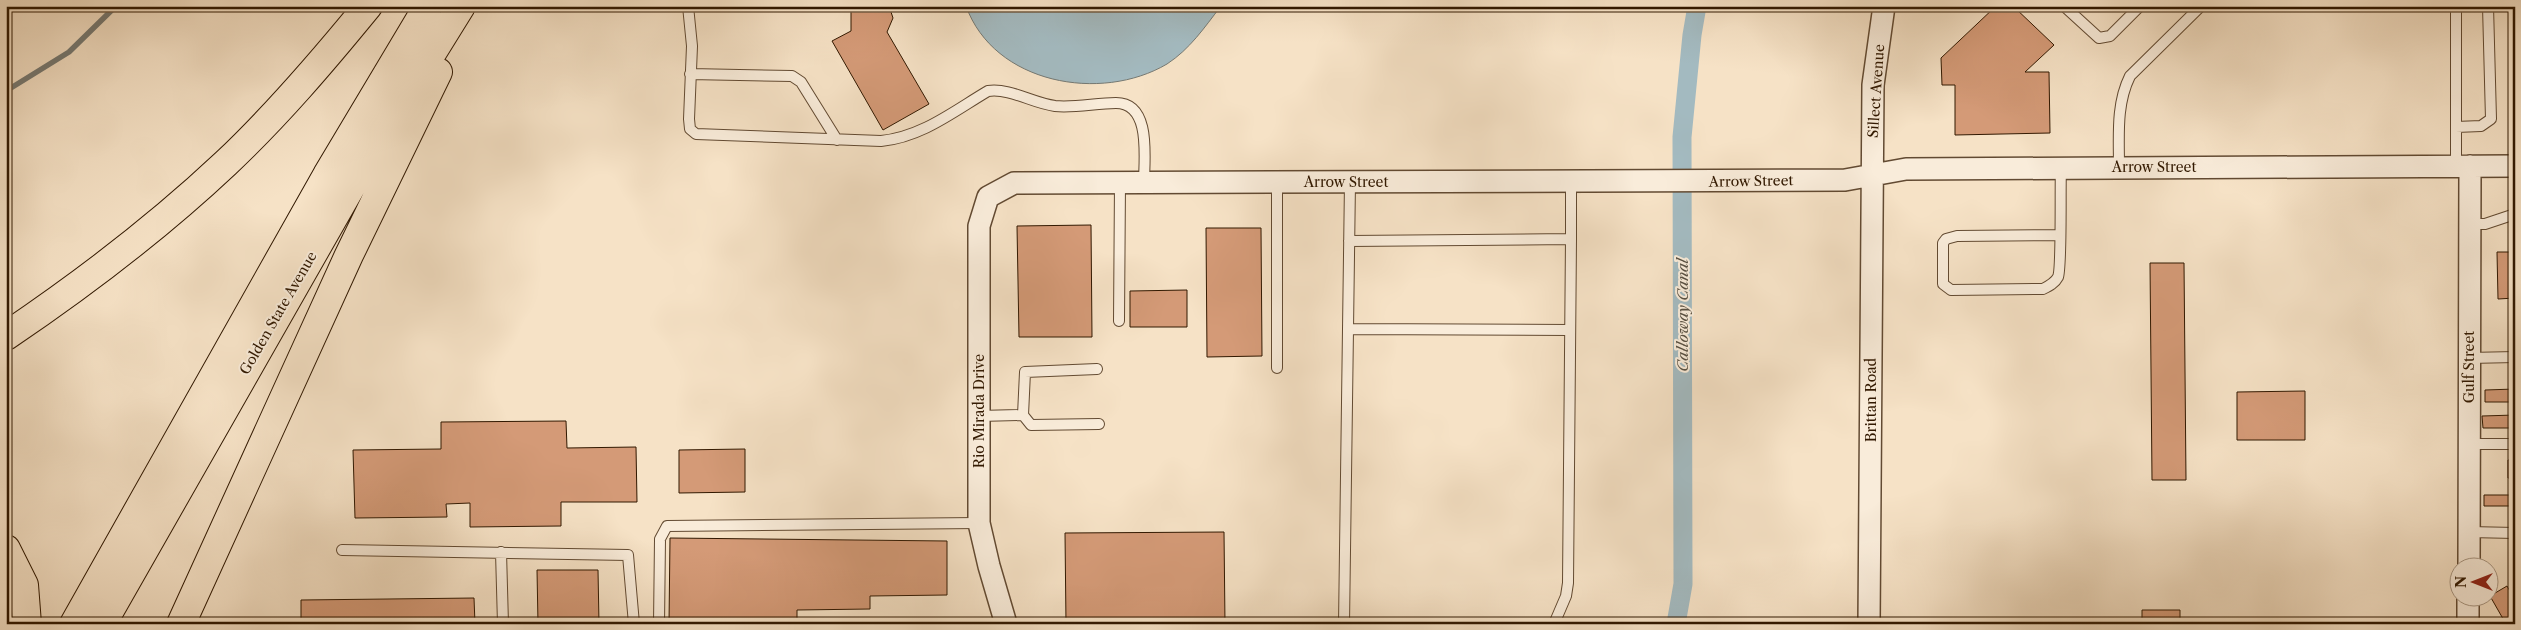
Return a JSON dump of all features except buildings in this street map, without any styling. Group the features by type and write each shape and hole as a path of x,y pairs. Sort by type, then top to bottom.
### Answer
{"highway":[{"path":"6,336 112,260 226,164 274,114 368,6"},
{"name":"Golden State Avenue","path":"74,624 327,175 428,6"},
{"name":"Golden State Avenue","path":"102,624 376,143 461,6"},
{"path":"181,624 350,255 469,6"},
{"path":"6,549 24,586 27,624"}],"street":[{"name":"Sillect Avenue","path":"1872,176 1873,85 1884,6"},
{"name":"Gulf Street","path":"2463,166 2470,224 2468,558"},
{"name":"Arrow Street","path":"988,196 1014,184 1648,180 1700,182 1845,180 1906,169 2515,166"},
{"name":"Brittan Road","path":"1870,624 1872,176"},
{"name":"Rio Mirada Drive","path":"988,196 978,226 979,523 1006,624"},
{"path":"2468,608 2468,624"}],"lane":[{"path":"688,6 692,46 688,119 690,129 696,134 837,140 902,139 915,134 988,91 997,90 1039,103 1056,106 1118,102 1129,105 1142,124 1144,183"},
{"path":"2064,6 2099,38 2110,36 2140,6"},
{"path":"2119,168 2119,111 2126,83 2130,76 2201,6"},
{"path":"2456,6 2456,127 2463,166"},
{"path":"2456,127 2481,126 2490,119 2488,6"},
{"path":"690,74 792,76 801,82 837,140"},
{"path":"2060,168 2060,235 2059,276 2052,284 2043,289 1951,290 1943,284 1943,243 1946,239 1957,236 2060,235"},
{"path":"1554,624 1566,596 1568,584 1571,181"},
{"path":"1276,182 1276,368"},
{"path":"1344,624 1350,182"},
{"path":"1119,321 1120,183"},
{"path":"2470,224 2485,224 2515,214"},
{"path":"1349,241 1571,239"},
{"path":"1348,329 1570,330"},
{"path":"2469,358 2515,357"},
{"path":"1097,369 1025,372 1023,415 1031,425 1099,424"},
{"path":"978,416 1023,415"},
{"path":"2469,444 2515,444"},
{"path":"659,624 660,539 667,526 979,523"},
{"path":"2469,532 2515,533"},
{"path":"342,550 628,555 634,624"},
{"path":"501,552 503,624"}],"water":[{"path":"966,6 1221,6 1190,45 1167,64 1141,76 1112,82 1082,83 1052,79 1024,69 1000,53 980,32"}],"waterway":[{"path":"6,91 69,52 116,6"},
{"name":"Calloway Canal","path":"1676,624 1683,584 1682,137 1692,35 1697,6"}]}
